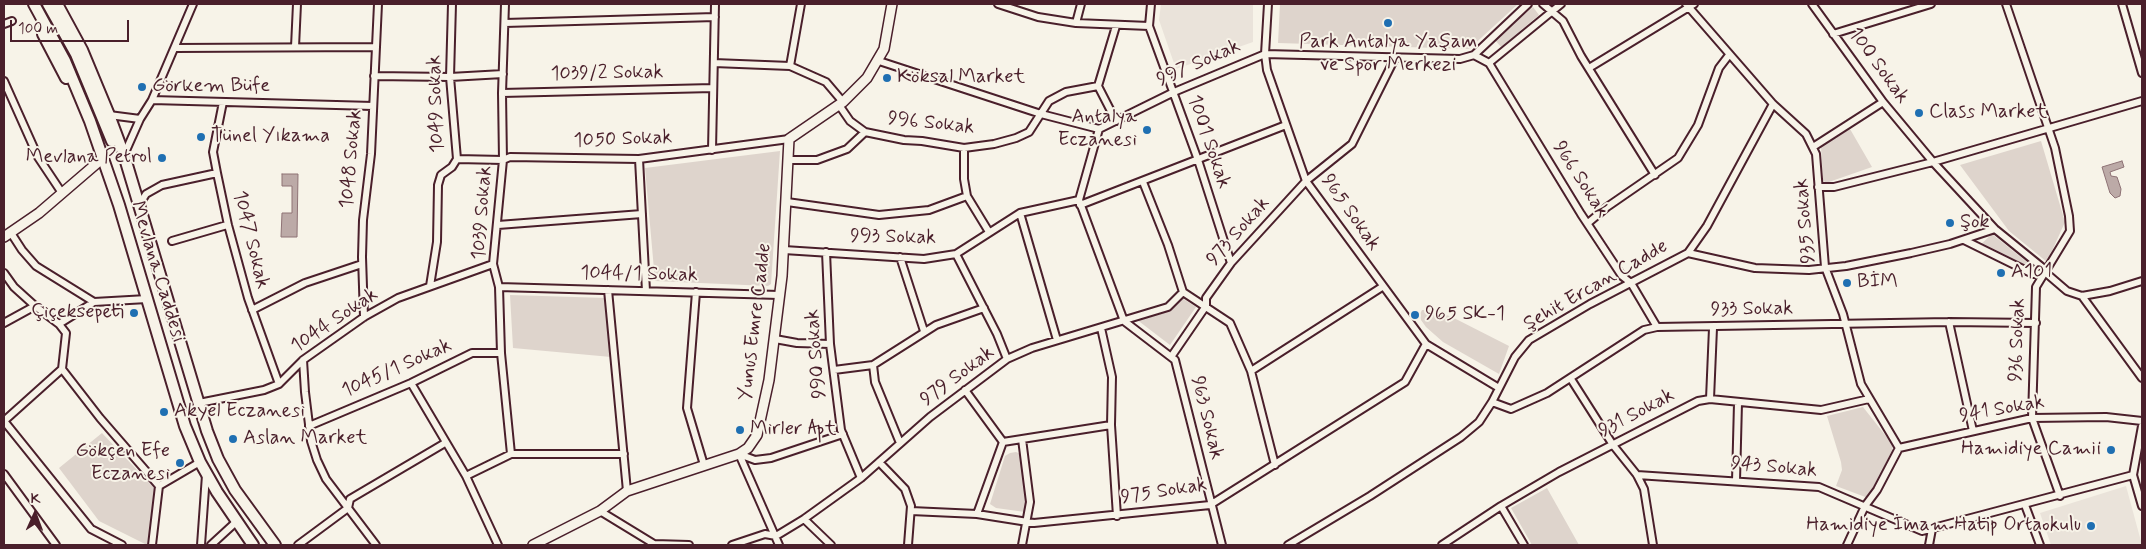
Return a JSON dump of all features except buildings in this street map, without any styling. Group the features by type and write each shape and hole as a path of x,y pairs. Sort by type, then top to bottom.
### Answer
{"main road":[{"path":"27,4 90,121"},
{"name":"Mevlana Caddesi","path":"34,4 65,61 90,121 185,426 200,462 236,522 253,545"},
{"name":"Mevlana Caddesi","path":"48,4 76,54 118,157 129,175"},
{"name":"Mevlana Caddesi","path":"57,4 82,50 110,115 124,154 198,403 218,459 235,490 275,545"}],"street":[{"path":"124,154 140,119 152,100 193,4"},
{"path":"294,48 296,4"},
{"name":"1048 Sokak","path":"364,317 363,220 371,154 378,4"},
{"name":"1049 Sokak","path":"430,286 437,242 438,185 441,176 457,160 450,77 452,4"},
{"name":"1039 Sokak","path":"505,4 502,93 503,160 493,264 499,287 501,353 511,454"},
{"path":"712,150 715,4"},
{"path":"714,63 790,66 801,4"},
{"path":"789,139 841,103 867,78 879,61 884,49 892,4"},
{"path":"998,4 1038,17 1076,23 1149,26"},
{"path":"1076,23 1081,4"},
{"name":"1001 Sokak","path":"1151,4 1149,26 1198,160 1231,263"},
{"name":"965 Sokak","path":"1268,4 1265,54 1267,70 1306,181 1426,344 1499,388"},
{"path":"1528,4 1474,55 1489,63 1561,4"},
{"path":"1543,4 1562,21 1655,175"},
{"name":"100 Sokak","path":"1812,4 1883,102 1933,162 1995,228 2044,268 2046,273 2067,291 2082,296"},
{"path":"1834,34 1931,4"},
{"name":"936 Sokak","path":"2006,4 2050,130 2069,216 2070,231 2036,287 2032,418 2060,496"},
{"path":"2122,4 2142,73"},
{"path":"1589,68 1690,5"},
{"name":"935 Sokak","path":"1690,5 1773,104 1806,134 1813,147 1816,154 1825,267 1845,324 1861,384 1899,448"},
{"path":"505,23 715,17"},
{"path":"4,24 12,20"},
{"path":"1116,26 1098,86 1116,121"},
{"path":"175,48 375,47"},
{"name":"997 Sokak","path":"1099,129 1174,92 1265,54 1460,59 1474,55"},
{"path":"1588,223 1678,158 1698,125 1719,68 1730,55"},
{"name":"973 Sokak","path":"1171,357 1206,306 1206,298 1231,263 1306,181 1352,144 1395,58"},
{"path":"879,61 1040,114 1099,129 1086,170 1079,202 1124,321"},
{"name":"966 Sokak","path":"1489,63 1539,146 1622,276 1631,283 1657,327"},
{"name":"996 Sokak","path":"790,66 826,82 841,103 850,121 865,132 904,140 964,148 994,144 1029,132 1049,101 1066,92 1098,86"},
{"path":"374,76 450,77 503,74"},
{"path":"4,81 38,157 62,193"},
{"name":"1039/2 Sokak","path":"502,93 713,88"},
{"path":"152,100 373,106"},
{"path":"1818,187 1834,187 1933,162 2050,130 2142,101"},
{"name":"1047 Sokak","path":"223,102 213,152 217,173 228,224 252,310 279,384"},
{"path":"1813,147 1883,102"},
{"path":"1688,253 1707,226 1773,104"},
{"path":"110,115 140,119"},
{"name":"993 Sokak","path":"784,250 924,259 956,254 969,248 989,232 1020,213 1079,202 1143,182 1286,125"},
{"path":"789,160 817,160 847,148 865,132"},
{"name":"1050 Sokak","path":"457,160 503,160 510,157 639,159 789,139"},
{"name":"Yunus Emre Cadde","path":"534,545 600,512 627,491 738,454 748,448 757,435 769,380 775,339 784,250 789,139"},
{"path":"964,148 964,179 967,196 989,232"},
{"path":"94,302 36,266 7,235 62,193 103,158"},
{"path":"639,159 646,291"},
{"path":"138,206 146,194 162,185 217,173"},
{"path":"1143,182 1168,245 1183,292 1230,323 1251,371 1275,465"},
{"path":"787,202 879,215 929,210 967,196"},
{"path":"1020,213 1057,340"},
{"path":"498,225 642,214"},
{"path":"172,241 228,224"},
{"name":"Şehit Ercan Cadde","path":"1288,545 1320,528 1461,437 1479,422 1492,402 1515,357 1529,340 1688,253 1755,268 1784,270 1846,266 1964,240 1995,228"},
{"path":"1964,240 2033,274 2046,273"},
{"name":"990 Sokak","path":"826,252 830,344 834,381 843,434 861,478"},
{"path":"956,254 984,308 1007,360"},
{"path":"900,257 924,332"},
{"path":"252,310 305,283 362,264"},
{"name":"1044 Sokak","path":"198,403 264,390 279,384 303,360 364,317 398,298 493,264"},
{"path":"4,273 14,287 59,324 66,333 62,369 4,421 91,528 122,545"},
{"path":"2142,281 2110,291 2082,296 2142,378"},
{"path":"1251,371 1382,286"},
{"name":"1044/1 Sokak","path":"499,287 779,295"},
{"path":"608,290 627,491"},
{"path":"696,292 687,408 704,465"},
{"name":"979 Sokak","path":"776,536 804,519 861,478 900,443 965,390 1007,360 1032,348 1168,307 1183,292"},
{"path":"59,324 94,302 147,299"},
{"path":"4,323 35,306"},
{"path":"834,370 873,365 924,332 984,308"},
{"name":"963 Sokak","path":"1124,321 1175,360 1210,505 1222,545"},
{"path":"1949,322 1973,431"},
{"name":"933 Sokak","path":"1492,402 1511,409 1547,393 1644,330 1657,327 1713,328 1949,322 2036,323"},
{"path":"1101,328 1112,376 1111,425 1116,516"},
{"path":"1710,399 1713,328"},
{"path":"775,339 797,343 830,344"},
{"name":"975 Sokak","path":"911,511 978,514 1027,522 1116,516 1210,505 1405,382 1426,344"},
{"name":"1045/1 Sokak","path":"309,426 412,383 472,353 501,353"},
{"path":"303,360 309,426 317,460 326,479 376,545"},
{"path":"873,365 875,382 900,443"},
{"path":"62,369 100,418 159,486 152,545"},
{"path":"1571,378 1613,445 1637,475 1644,489 1653,545"},
{"path":"412,383 445,443 466,476 498,545"},
{"path":"965,390 1003,442"},
{"name":"931 Sokak","path":"1442,545 1501,506 1559,472 1698,401 1710,399 1821,410 1869,399"},
{"path":"1736,481 1738,403"},
{"name":"941 Sokak","path":"1899,448 2032,418 2106,418 2142,421"},
{"path":"1003,442 1111,425"},
{"path":"2142,426 2133,475 2142,506"},
{"path":"738,454 755,460 771,458 843,434"},
{"path":"1022,439 1030,502 1022,545"},
{"path":"978,514 1003,442"},
{"path":"298,545 348,508 350,499 445,443"},
{"path":"1847,545 1865,506 1878,490 1899,448"},
{"path":"466,476 511,454 624,454"},
{"path":"738,454 779,545"},
{"path":"159,486 200,462"},
{"path":"879,462 905,489 911,511 908,545"},
{"path":"4,474 56,545"},
{"path":"201,545 207,474"},
{"name":"943 Sokak","path":"1637,475 1819,486 1922,531 2060,496 2133,475"},
{"path":"2025,505 2040,545"},
{"path":"1501,506 1524,545"},
{"path":"600,512 654,544 689,545"},
{"path":"804,519 831,545"},
{"path":"211,545 236,522"},
{"path":"1929,545 1932,529"},
{"path":"732,545 765,534 776,536"}],"shaded area":[{"path":"1161,4 1253,4 1253,42 1176,69 1159,20"},
{"name":"Park Antalya Yaşam ve Spor Merkezi","path":"1280,4 1518,4 1469,49 1278,43"},
{"path":"1533,7 1539,15 1501,47 1495,40"},
{"path":"1850,129 1872,167 1826,183 1823,180 1821,147"},
{"path":"2041,141 2065,222 2047,262 2009,231 1960,165"},
{"path":"780,151 771,284 768,286 655,281 645,168"},
{"path":"2122,161 2124,167 2110,172 2111,176 2117,177 2121,189 2120,196 2115,198 2110,193 2102,167"},
{"path":"282,174 298,174 297,237 281,237 282,213 292,213 292,186 282,186"},
{"path":"1992,234 2037,270 2036,279 1979,246"},
{"path":"510,295 607,298 611,357 513,348"},
{"path":"1182,298 1196,307 1170,345 1136,319 1168,309"},
{"path":"1422,310 1432,310 1452,317 1509,346 1499,374 1443,342 1421,320 1420,314"},
{"path":"1863,407 1893,445 1892,451 1868,498 1836,486 1842,470 1841,462 1827,416"},
{"path":"102,433 156,490 147,545 99,521 59,468"},
{"path":"1016,452 1021,454 1026,501 1025,512 996,508 990,504 1005,456"},
{"name":"Hamidiye İmam Hatip Ortaokulu","path":"2126,486 2142,545 2051,545 2040,513"},
{"path":"1547,488 1579,545 1532,545 1511,508"}],"place":[{"name":"Park Antalya Yaşam ve Spor Merkezi","path":"1388,23"},
{"name":"Köksal Market","path":"887,78"},
{"name":"Görkem Büfe","path":"142,87"},
{"name":"Class Market","path":"1919,113"},
{"name":"Antalya Eczanesi","path":"1147,130"},
{"name":"Tünel Yıkama","path":"201,137"},
{"name":"Mevlana Petrol","path":"162,158"},
{"name":"Şok","path":"1950,223"},
{"name":"A101","path":"2001,273"},
{"name":"BİM","path":"1847,283"},
{"name":"Çiçeksepeti","path":"134,313"},
{"name":"965 SK-1","path":"1415,315"},
{"name":"Akyel Eczanesi","path":"164,412"},
{"name":"Mirler Apt","path":"740,430"},
{"name":"Aslan Market","path":"233,439"},
{"name":"Hamidiye Camii","path":"2111,450"},
{"name":"Gökçen Efe Eczanesi","path":"180,463"},
{"name":"Hamidiye İmam Hatip Ortaokulu","path":"2091,526"}]}
